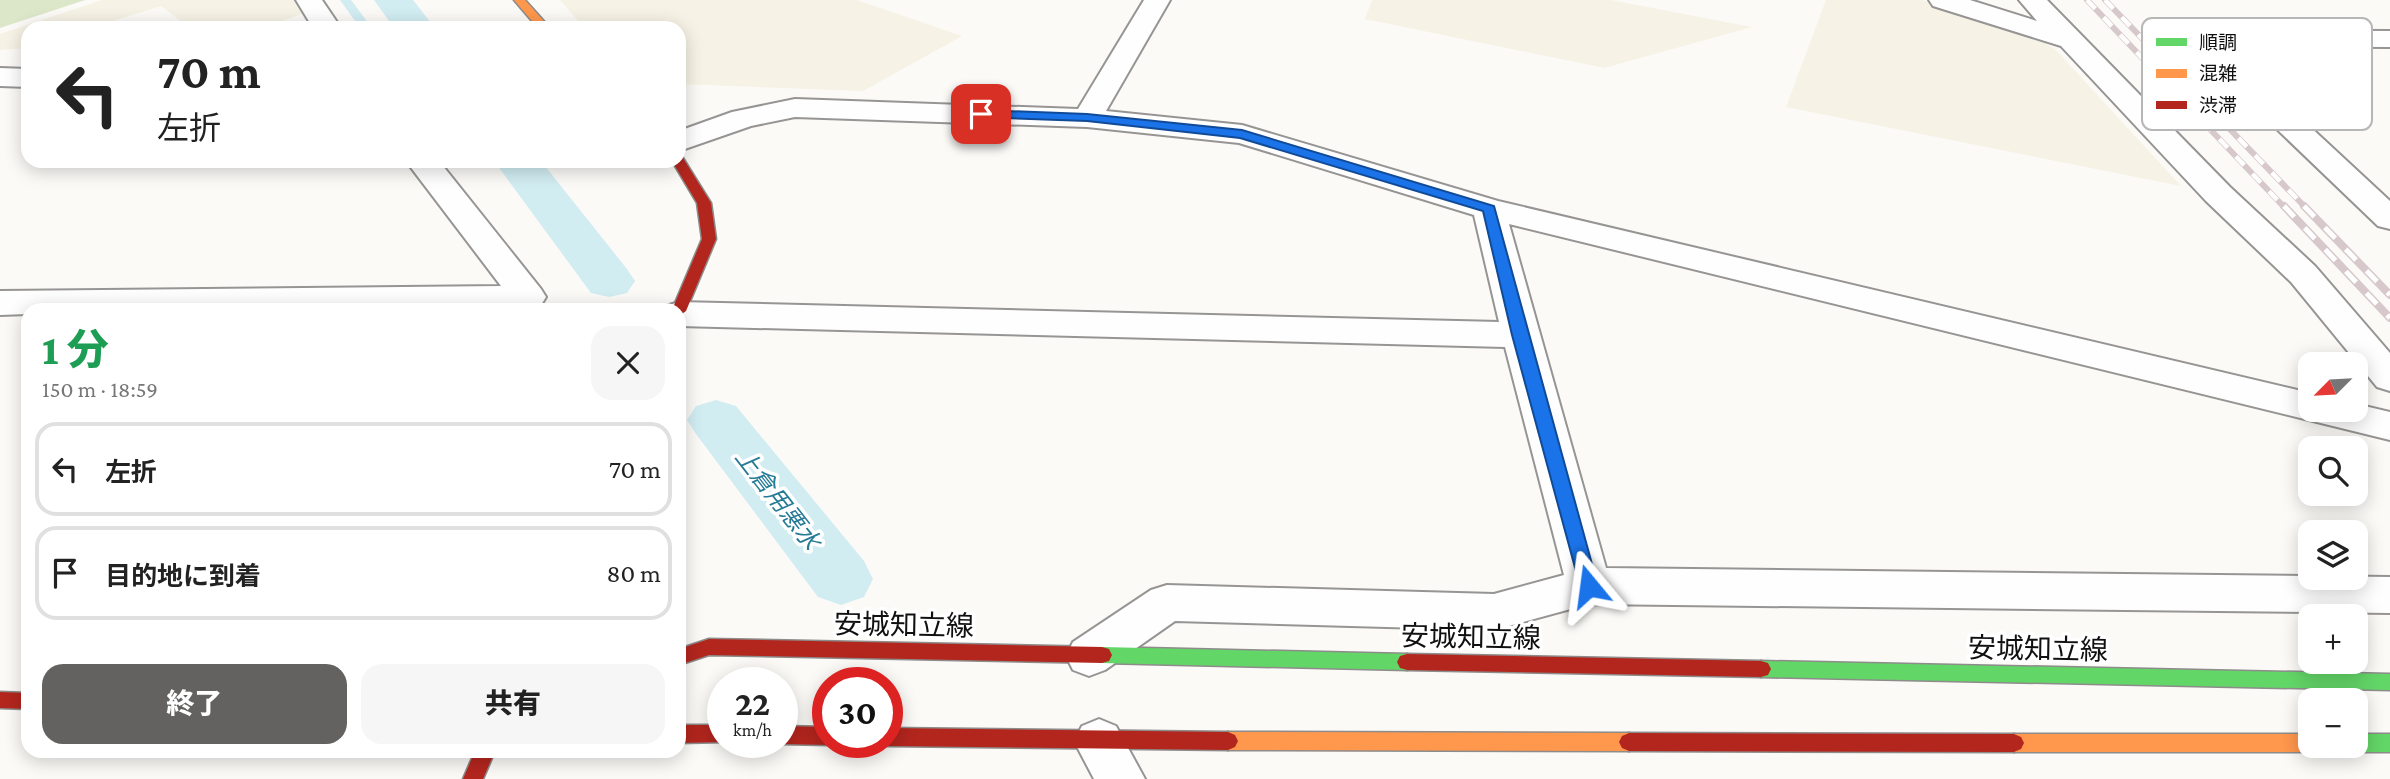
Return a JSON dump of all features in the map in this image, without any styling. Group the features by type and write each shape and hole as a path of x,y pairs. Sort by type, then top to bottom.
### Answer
{"main road":[{"path":"519,0 538,21"},
{"path":"682,168 704,203 709,239 683,303"},
{"name":"安城知立線","path":"686,655 709,647 2390,682"},
{"path":"0,700 21,701"},
{"path":"686,734 707,734"},
{"path":"903,739 1109,760 2298,743"},
{"path":"2368,743 2390,743"},
{"path":"473,779 482,758"}],"street":[{"path":"309,0 322,21"},
{"path":"1087,118 1157,0"},
{"path":"1942,0 2068,40"},
{"path":"2032,0 2142,116"},
{"path":"2372,39 2390,39"},
{"path":"0,77 21,78"},
{"path":"686,139 743,118 796,108 1087,118 1242,134 1489,209 2298,404"},
{"path":"2156,130 2218,194 2303,274 2390,377"},
{"path":"2296,130 2390,219"},
{"path":"0,303 528,297 427,168"},
{"path":"1489,209 1520,335 1589,586"},
{"path":"686,313 1520,335"},
{"path":"2368,421 2390,426"},
{"path":"1088,656 1167,603 1494,612 1589,586 2390,595"}],"shaded area":[{"path":"102,0 295,0 305,13 283,21 181,21 161,6 113,21 39,21"},
{"path":"560,0 857,0 962,36 863,91 686,84 686,21 578,21"},
{"path":"1372,0 1611,0 1752,27 1604,68 1365,19"},
{"path":"1826,0 1922,0 2029,34 2055,49 2181,186 1786,107"},
{"path":"21,27 21,48 0,50 0,34"}],"green space":[{"path":"0,0 85,0 21,21 0,28"}],"waterway":[{"path":"345,0 361,21"},
{"name":"上倉用悪水","path":"393,0 410,21"},
{"name":"上倉用悪水","path":"522,168 609,281"},
{"name":"上倉用悪水","path":"716,420 841,579"}],"railway":[{"path":"2087,0 2142,58"},
{"path":"2105,0 2142,38"},
{"path":"2211,130 2285,208"},
{"path":"2231,130 2306,208"},
{"path":"2284,206 2390,318"},
{"path":"2304,206 2390,295"}],"traffic: fast":[{"path":"1102,655 1407,662"},
{"path":"1761,669 2390,682"},
{"path":"2368,743 2390,743"}],"traffic: slow":[{"path":"519,0 538,21"},
{"path":"1228,741 1629,742"},
{"path":"2014,743 2298,743"}],"traffic: jam":[{"path":"682,168 704,203 709,239 682,303"},
{"path":"686,655 709,647 1102,655"},
{"path":"1407,662 1761,669"},
{"path":"0,700 21,701"},
{"path":"686,734 707,734"},
{"path":"798,735 812,736"},
{"path":"903,737 1228,741"},
{"path":"1629,742 2014,743"},
{"path":"473,779 482,758"}],"route":[{"path":"981,114 1087,118 1242,134 1489,209 1520,335 1589,586"}]}
